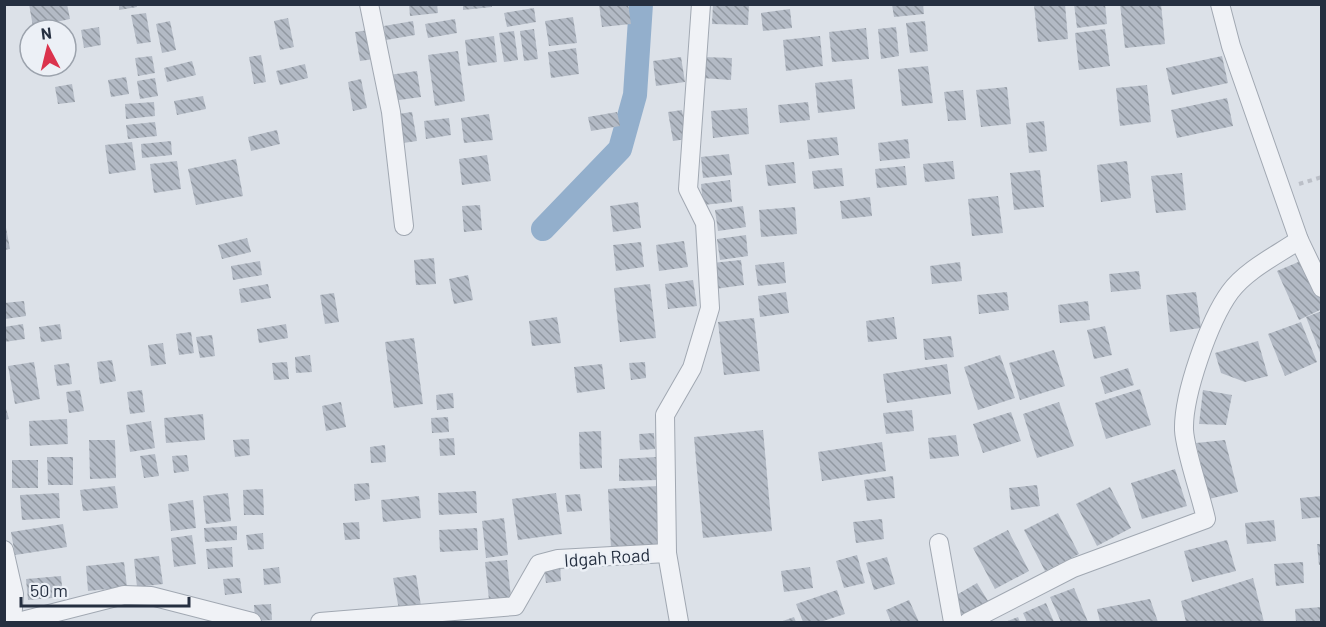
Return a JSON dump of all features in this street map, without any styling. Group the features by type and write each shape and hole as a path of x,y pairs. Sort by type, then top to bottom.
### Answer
{"street":[{"path":"369,4 391,112 404,226"},
{"path":"679,622 667,553 664,414 692,368 710,308 705,223 688,189 701,4"},
{"path":"1220,4 1231,46 1299,240 1322,288"},
{"path":"968,622 1073,568 1206,519 1184,430 1191,383 1207,338 1230,292 1253,272 1299,240"},
{"path":"939,543 953,622"},
{"path":"4,550 14,594 12,622"},
{"name":"Idgah Road","path":"320,622 515,606 540,564 558,560 667,553"},
{"path":"18,622 124,595 152,596 252,622"}],"building":[{"path":"29,4 67,4 70,18 31,18"},
{"path":"119,4 136,4 137,7 119,10"},
{"path":"409,4 437,4 438,13 410,16"},
{"path":"463,4 491,4 492,7 463,10"},
{"path":"599,4 628,4 631,24 602,27"},
{"path":"713,4 749,4 748,25 712,24"},
{"path":"892,4 923,4 924,14 894,17"},
{"path":"1065,4 1068,39 1038,42 1034,5"},
{"path":"1074,4 1105,4 1107,24 1077,28"},
{"path":"1120,4 1161,4 1165,44 1125,48"},
{"path":"534,8 536,22 507,27 504,13"},
{"path":"790,9 792,28 763,31 761,13"},
{"path":"146,13 151,42 137,44 131,15"},
{"path":"573,17 577,43 549,46 545,21"},
{"path":"288,18 294,47 280,50 274,21"},
{"path":"455,19 457,33 428,38 425,24"},
{"path":"170,21 176,50 162,53 156,24"},
{"path":"413,21 415,35 386,40 384,26"},
{"path":"925,21 928,51 910,53 906,23"},
{"path":"99,27 101,45 84,48 81,30"},
{"path":"896,27 899,56 881,59 878,29"},
{"path":"866,28 869,59 832,62 829,32"},
{"path":"534,29 538,59 524,61 520,31"},
{"path":"1105,29 1110,66 1079,70 1075,33"},
{"path":"369,30 374,59 360,61 355,32"},
{"path":"514,31 518,60 504,62 499,33"},
{"path":"494,36 497,62 468,66 465,40"},
{"path":"820,36 823,66 786,71 783,40"},
{"path":"576,48 579,74 551,78 548,52"},
{"path":"458,51 465,101 435,106 428,55"},
{"path":"261,55 266,82 254,84 249,57"},
{"path":"152,56 155,73 138,76 135,58"},
{"path":"1222,56 1228,83 1172,95 1166,68"},
{"path":"681,57 685,82 656,86 653,61"},
{"path":"703,57 732,58 731,80 702,78"},
{"path":"192,61 196,75 167,82 164,68"},
{"path":"305,64 308,78 280,85 276,71"},
{"path":"928,66 933,103 902,106 898,69"},
{"path":"417,71 421,97 392,101 389,75"},
{"path":"126,77 129,94 111,97 108,80"},
{"path":"155,78 158,96 140,99 137,81"},
{"path":"361,79 367,108 353,111 348,82"},
{"path":"852,79 855,109 818,113 815,83"},
{"path":"72,84 75,102 58,104 55,87"},
{"path":"1147,85 1151,122 1120,126 1116,88"},
{"path":"1007,87 1011,124 981,127 976,90"},
{"path":"963,90 966,120 948,121 944,92"},
{"path":"203,96 206,109 177,115 174,101"},
{"path":"1227,98 1233,126 1177,138 1171,110"},
{"path":"154,102 155,116 126,119 125,104"},
{"path":"808,102 810,120 780,123 778,105"},
{"path":"747,108 749,134 713,138 711,111"},
{"path":"682,110 687,139 673,141 668,112"},
{"path":"412,112 417,141 403,143 398,114"},
{"path":"617,112 620,126 591,131 588,117"},
{"path":"489,114 493,140 464,143 461,118"},
{"path":"449,118 451,135 426,139 424,121"},
{"path":"1044,121 1047,151 1029,153 1026,123"},
{"path":"155,122 157,136 128,139 126,125"},
{"path":"277,130 280,144 251,151 248,137"},
{"path":"837,137 839,155 809,159 807,140"},
{"path":"908,139 910,158 880,161 878,143"},
{"path":"171,141 172,155 142,158 141,144"},
{"path":"132,142 136,170 109,174 105,145"},
{"path":"729,154 732,175 703,178 701,157"},
{"path":"487,155 491,181 462,185 459,159"},
{"path":"236,159 243,196 196,205 188,169"},
{"path":"177,161 181,189 154,193 150,164"},
{"path":"953,161 955,179 925,182 923,164"},
{"path":"1127,161 1131,198 1101,202 1097,165"},
{"path":"794,162 796,183 768,186 765,165"},
{"path":"905,166 907,185 877,188 875,169"},
{"path":"842,168 844,186 814,189 812,171"},
{"path":"1040,170 1044,207 1014,210 1010,173"},
{"path":"1182,173 1186,210 1156,213 1151,176"},
{"path":"730,180 732,202 703,205 701,184"},
{"path":"998,196 1003,233 972,236 968,199"},
{"path":"870,197 872,216 842,219 840,201"},
{"path":"638,202 641,228 613,232 610,206"},
{"path":"480,205 482,230 464,232 462,206"},
{"path":"743,206 746,227 718,231 715,210"},
{"path":"795,207 797,234 761,237 759,210"},
{"path":"4,217 10,249 4,250"},
{"path":"746,235 748,256 720,260 717,239"},
{"path":"247,238 251,252 222,259 218,245"},
{"path":"684,241 688,267 659,271 656,245"},
{"path":"641,242 644,267 616,271 613,245"},
{"path":"434,258 436,284 416,285 414,260"},
{"path":"741,260 744,285 715,289 712,263"},
{"path":"1303,260 1322,300 1322,309 1299,320 1277,271"},
{"path":"260,261 262,275 233,280 231,266"},
{"path":"784,262 786,283 758,286 755,265"},
{"path":"960,262 962,281 932,284 930,266"},
{"path":"1139,271 1141,289 1111,292 1109,274"},
{"path":"468,275 473,300 454,304 449,279"},
{"path":"693,280 697,306 668,309 665,284"},
{"path":"268,284 271,298 241,303 239,289"},
{"path":"650,284 656,338 620,342 614,288"},
{"path":"786,292 789,313 760,317 758,296"},
{"path":"1007,292 1009,310 979,314 977,295"},
{"path":"1196,292 1201,328 1170,332 1166,295"},
{"path":"334,293 339,322 325,324 320,295"},
{"path":"24,301 26,316 5,319 4,303"},
{"path":"1088,301 1090,320 1060,323 1058,305"},
{"path":"1322,311 1322,355 1321,355 1306,317"},
{"path":"557,317 561,343 532,346 529,321"},
{"path":"894,317 897,339 868,342 866,321"},
{"path":"754,318 760,371 724,375 718,322"},
{"path":"1301,322 1317,362 1285,376 1268,334"},
{"path":"23,324 25,339 4,342 4,327"},
{"path":"60,324 62,339 41,342 39,327"},
{"path":"286,324 288,338 259,343 257,329"},
{"path":"1105,326 1112,355 1094,359 1087,330"},
{"path":"191,332 194,353 179,355 176,334"},
{"path":"212,335 215,356 200,358 196,337"},
{"path":"951,336 954,357 925,360 923,339"},
{"path":"414,338 423,404 394,408 385,342"},
{"path":"1258,341 1268,376 1245,382 1221,373 1215,353"},
{"path":"163,343 166,364 151,366 148,345"},
{"path":"1054,350 1065,386 1020,400 1009,363"},
{"path":"310,355 312,372 296,373 295,357"},
{"path":"1000,355 1015,398 978,410 964,367"},
{"path":"112,360 116,381 100,384 97,362"},
{"path":"34,362 40,399 15,404 8,366"},
{"path":"287,362 289,379 274,380 272,363"},
{"path":"645,362 646,378 631,380 629,363"},
{"path":"69,363 72,384 57,386 54,365"},
{"path":"602,364 605,389 577,393 574,367"},
{"path":"947,364 951,394 887,403 883,374"},
{"path":"1128,368 1134,385 1105,394 1100,377"},
{"path":"1140,389 1151,425 1106,439 1095,403"},
{"path":"80,390 84,411 69,413 66,392"},
{"path":"142,390 145,412 130,414 127,392"},
{"path":"1203,390 1232,395 1226,425 1199,424"},
{"path":"453,393 454,408 437,410 436,395"},
{"path":"4,402 9,419 4,420"},
{"path":"341,402 346,427 326,431 322,406"},
{"path":"1059,402 1074,446 1037,458 1023,414"},
{"path":"912,410 914,431 886,434 883,413"},
{"path":"1011,412 1021,441 983,453 973,424"},
{"path":"203,414 205,440 166,443 164,418"},
{"path":"448,417 449,432 432,433 431,418"},
{"path":"67,419 68,444 30,446 29,421"},
{"path":"151,421 155,448 130,452 126,425"},
{"path":"763,430 772,531 703,538 694,437"},
{"path":"601,431 602,468 580,469 579,432"},
{"path":"654,433 655,449 640,450 639,434"},
{"path":"956,435 959,456 930,459 928,438"},
{"path":"454,438 455,455 440,456 439,439"},
{"path":"249,439 250,455 235,457 233,440"},
{"path":"89,440 115,440 116,478 90,479"},
{"path":"1225,440 1238,492 1209,499 1196,443"},
{"path":"882,442 886,471 822,481 818,452"},
{"path":"385,445 386,462 371,463 370,447"},
{"path":"155,454 159,476 144,478 140,456"},
{"path":"187,455 189,471 174,473 172,456"},
{"path":"47,457 73,457 73,485 48,485"},
{"path":"656,457 657,480 619,481 619,459"},
{"path":"12,460 38,460 38,488 12,488"},
{"path":"1175,469 1187,506 1142,519 1131,483"},
{"path":"893,476 895,498 867,501 864,480"},
{"path":"369,483 370,499 355,501 354,484"},
{"path":"1037,485 1040,506 1011,510 1009,488"},
{"path":"115,486 118,508 83,511 80,490"},
{"path":"658,486 661,546 611,549 608,489"},
{"path":"1110,487 1131,528 1097,546 1076,504"},
{"path":"263,489 264,515 244,515 243,490"},
{"path":"476,491 477,513 439,515 438,493"},
{"path":"59,493 60,518 22,520 20,495"},
{"path":"228,493 231,521 206,524 203,496"},
{"path":"556,493 562,534 518,540 512,499"},
{"path":"580,494 582,511 567,512 565,495"},
{"path":"419,496 421,518 383,522 381,500"},
{"path":"1322,496 1322,517 1302,519 1300,498"},
{"path":"193,500 196,528 171,531 168,504"},
{"path":"1058,513 1079,554 1045,571 1024,530"},
{"path":"504,518 508,555 486,558 482,521"},
{"path":"882,519 884,539 856,543 853,522"},
{"path":"1274,520 1276,541 1247,544 1245,523"},
{"path":"359,522 360,539 345,540 343,523"},
{"path":"63,524 67,547 15,555 11,532"},
{"path":"237,526 237,540 205,542 204,528"},
{"path":"477,528 478,550 440,552 439,530"},
{"path":"1008,530 1029,571 995,589 973,548"},
{"path":"263,533 264,549 248,550 246,535"},
{"path":"192,535 196,564 174,567 171,538"},
{"path":"1227,540 1236,571 1192,582 1184,551"},
{"path":"1317,544 1322,544 1322,565 1319,565"},
{"path":"232,547 233,567 208,569 206,549"},
{"path":"857,555 865,583 844,588 836,561"},
{"path":"159,556 163,584 137,587 134,559"},
{"path":"887,557 895,584 874,590 866,563"},
{"path":"507,560 511,597 489,600 485,562"},
{"path":"124,562 127,587 88,591 86,566"},
{"path":"1303,562 1304,583 1276,586 1274,564"},
{"path":"560,564 561,581 546,583 544,566"},
{"path":"279,567 281,583 264,585 263,569"},
{"path":"810,567 813,588 784,592 781,571"},
{"path":"416,575 422,612 400,615 393,578"},
{"path":"61,576 63,597 28,600 26,579"},
{"path":"240,578 242,593 225,595 223,579"},
{"path":"1253,578 1264,622 1186,622 1181,601"},
{"path":"977,583 988,601 963,616 953,597"},
{"path":"1074,588 1088,622 1061,622 1050,597"},
{"path":"837,590 845,614 820,622 803,622 796,604"},
{"path":"1150,599 1158,622 1100,622 1097,609"},
{"path":"909,600 919,622 891,622 886,610"},
{"path":"1046,603 1054,622 1027,622 1023,613"},
{"path":"271,604 272,620 255,621 254,605"},
{"path":"1322,607 1322,622 1296,622 1295,609"},
{"path":"794,617 796,622 780,622"},
{"path":"1018,617 1020,622 1005,622"}],"waterway":[{"path":"543,229 620,149 635,95 641,4"}]}
